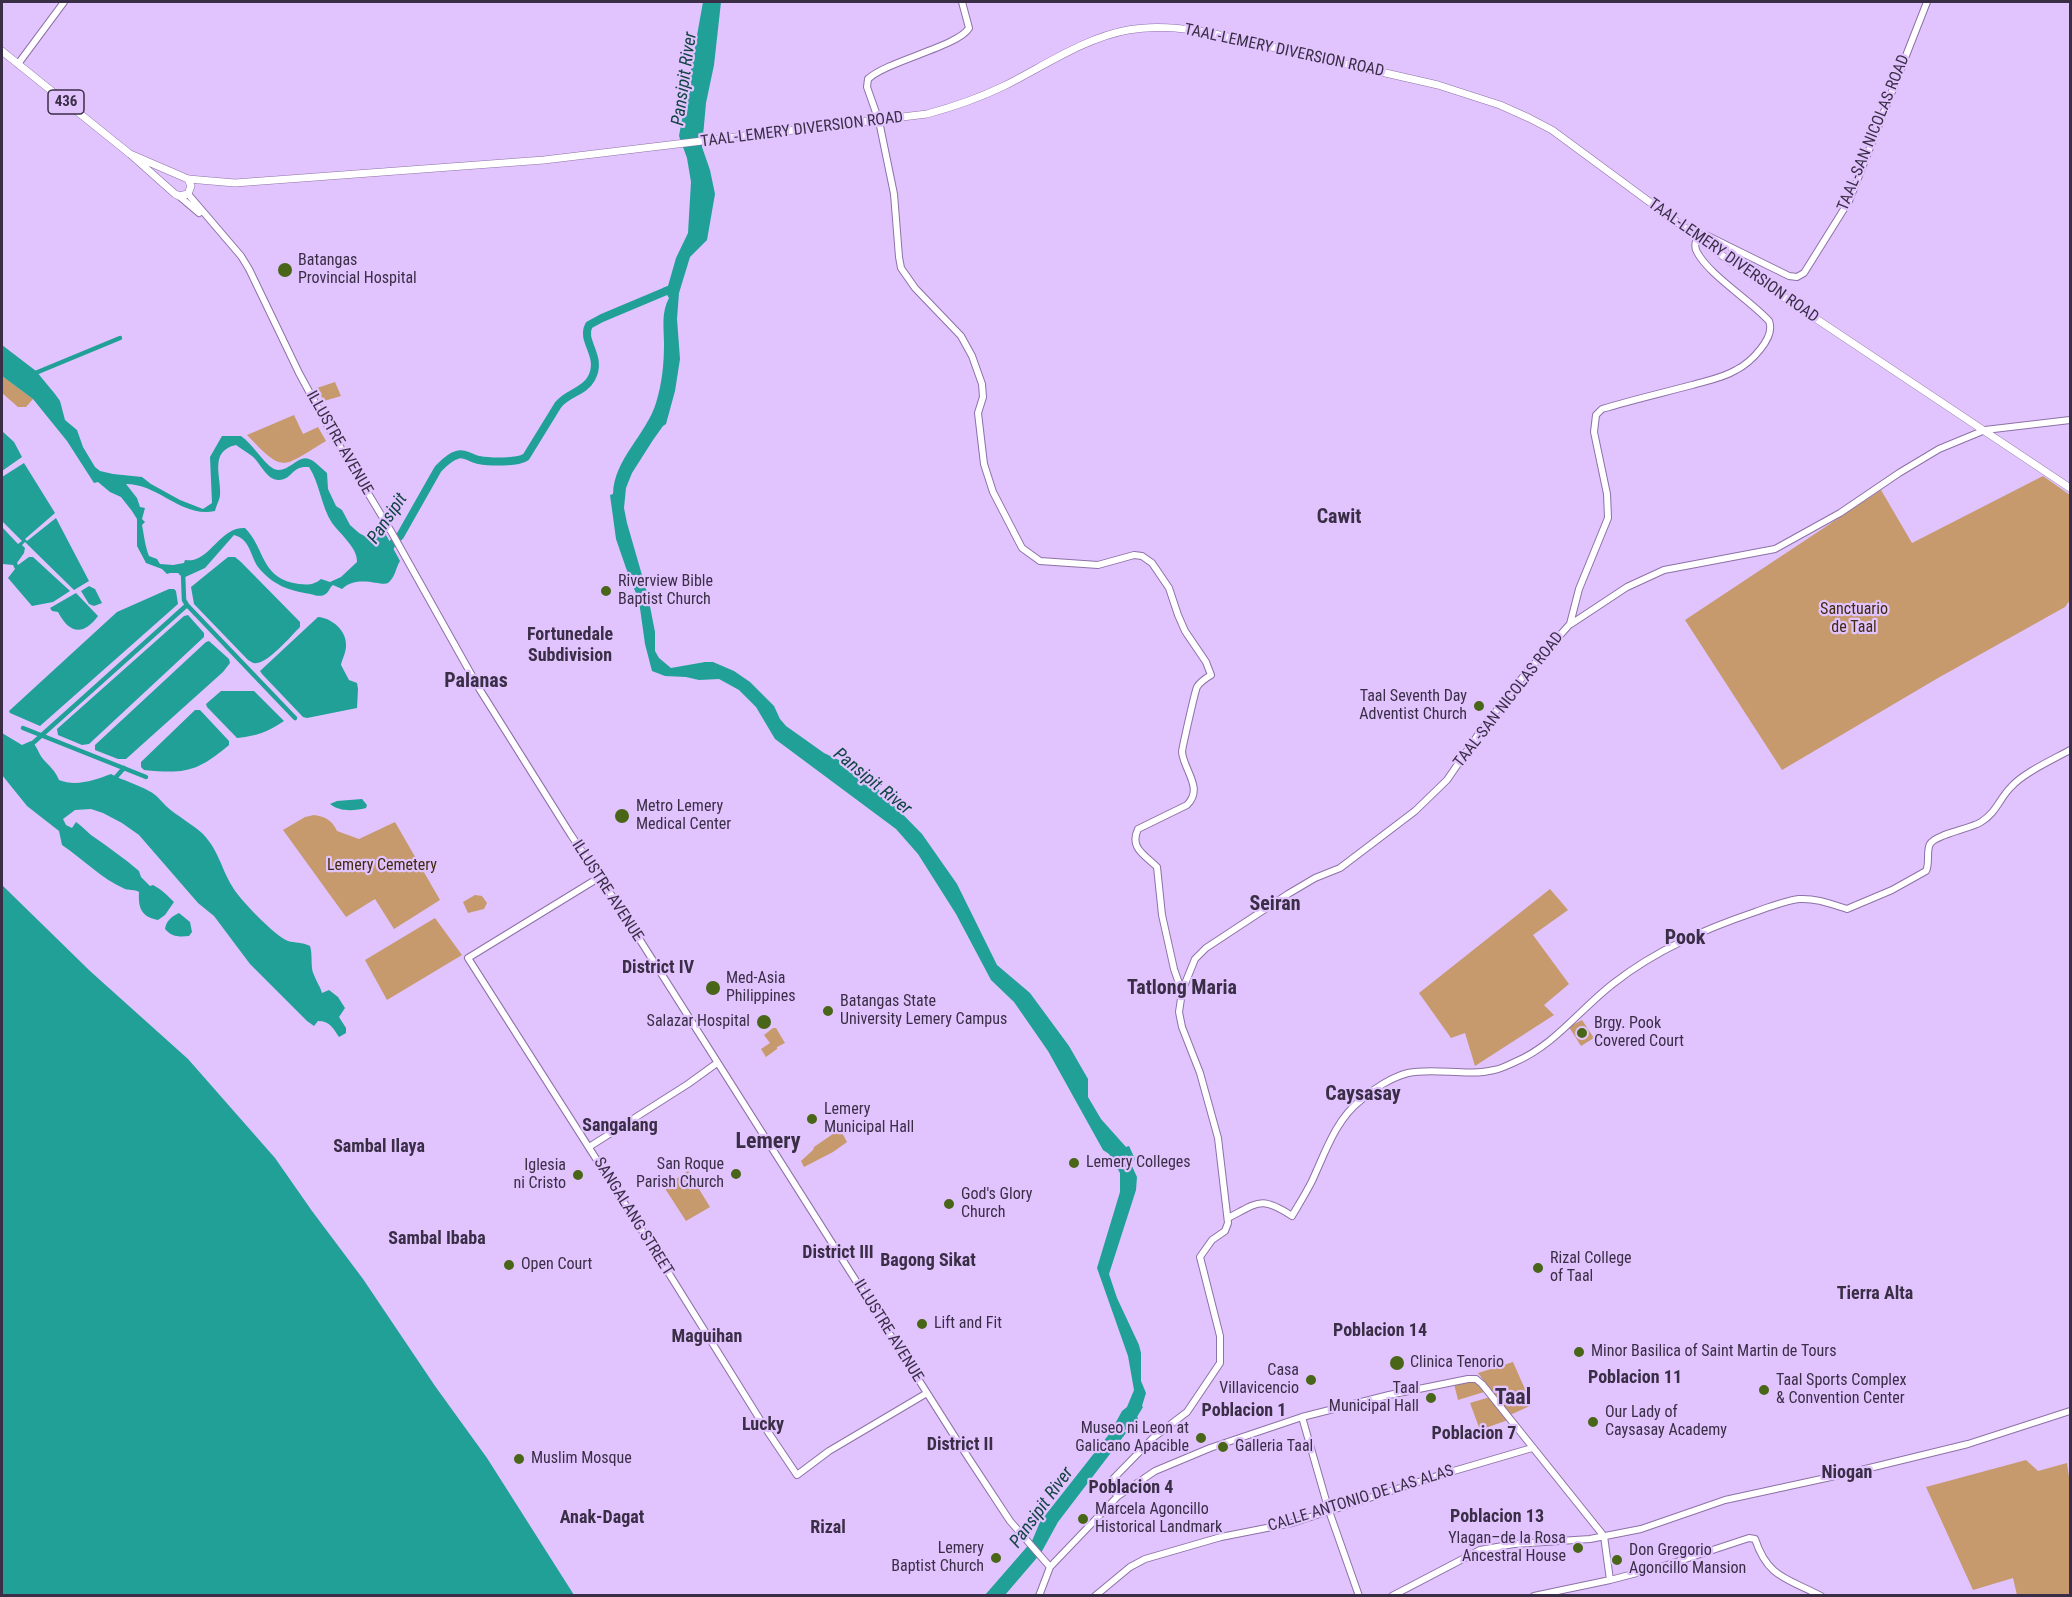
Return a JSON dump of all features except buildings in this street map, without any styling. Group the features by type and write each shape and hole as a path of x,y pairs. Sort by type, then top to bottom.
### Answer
{"main road":[{"path":"18,64 64,2"},
{"path":"962,2 969,28 963,36 906,59 868,80 867,87 879,121 894,194 899,257 902,268 915,288 961,336 972,356 982,384 983,397 978,413 984,464 993,492 1022,548 1040,561 1098,566 1134,555 1142,556 1152,563 1169,588 1185,631 1206,662 1211,675 1200,683 1196,690 1182,749 1182,757 1194,786 1191,800 1188,804 1138,829 1135,841 1141,854 1157,867 1162,915 1173,969 1182,992 1179,1012 1182,1028 1200,1073 1218,1138 1228,1218 1225,1231 1212,1240 1200,1257 1220,1336 1220,1363 1187,1412 1154,1437 1111,1481 1110,1487 1118,1496"},
{"name":"TAAL-SAN NICOLAS ROAD","path":"1182,992 1196,959 1206,948 1288,894 1315,878 1340,868 1422,804 1447,780 1482,729 1526,673 1570,624 1580,590 1608,518 1607,494 1594,432 1596,415 1602,409 1710,380 1736,370 1762,347 1772,327 1763,314 1726,282 1697,252 1695,245 1697,238 1703,235 1708,236 1789,276 1797,277 1804,273 1849,201 1927,2"},
{"name":"TAAL-LEMERY DIVERSION ROAD","path":"190,183 466,167 543,160 927,114 963,104 1062,55 1112,34 1152,27 1188,29 1438,85 1529,117 1560,136 1697,238 2070,488"},
{"name":"436","path":"2,51 179,196"},
{"name":"436","path":"130,154 190,183"},
{"path":"172,190 173,182 180,177"},
{"path":"179,196 188,194 190,183"},
{"name":"ILLUSTRE AVENUE","path":"188,194 249,269 317,408 401,548 480,690 571,835 1010,1521 1050,1567"},
{"name":"ILLUSTRE AVENUE","path":"179,196 215,225"},
{"path":"1570,624 1627,587 1664,570 1775,549 1840,513 1939,449 1985,430 2070,420"},
{"path":"1228,1218 1255,1203 1273,1204 1292,1216 1312,1182 1327,1146 1347,1114 1373,1090 1407,1073 1437,1070 1493,1071 1518,1061 1537,1051 1613,983 1646,961 1692,936 1723,923 1798,900 1821,901 1847,909 1892,890 1926,872 1929,863 1929,846 1932,842 1982,822 1998,807 2011,785 2070,750"},
{"name":"SANGALANG STREET","path":"600,877 468,958 748,1401 797,1475 829,1451 927,1393"},
{"path":"589,1147 717,1063"},
{"path":"1039,1596 1050,1567 1118,1496 1143,1477 1182,1459 1302,1418 1389,1395 1472,1379 1482,1384 1604,1535 1610,1580"},
{"path":"1392,1596 1480,1550 1506,1545 1590,1539 1641,1529 1725,1500 1968,1444 2070,1411"},
{"path":"1302,1418 1329,1511 1359,1596"},
{"name":"CALLE ANTONIO DE LAS ALAS","path":"1095,1596 1130,1567 1145,1559 1221,1537 1292,1523 1440,1474 1532,1448"},
{"path":"1534,1596 1664,1566 1749,1538 1755,1539 1760,1553 1773,1571 1821,1596"}],"green space":[{"path":"2,376 33,399 26,407 18,407 2,393"},
{"path":"335,382 341,396 324,401 317,388"},
{"path":"294,415 303,434 318,427 326,441 292,461 284,463 277,461 247,435"},
{"name":"Sanctuario de Taal","path":"2043,476 2070,495 2070,600 2065,607 1938,678 1782,770 1685,620 1881,490 1912,543"},
{"name":"Lemery Cemetery","path":"314,815 328,820 337,831 359,839 395,822 440,900 394,929 375,899 346,917 283,830 305,817"},
{"path":"1550,889 1568,910 1533,935 1569,984 1544,1005 1554,1015 1475,1066 1465,1033 1451,1038 1419,993"},
{"path":"475,895 482,896 487,903 484,909 468,913 463,902"},
{"name":"Lemery Cemetery","path":"435,918 462,955 387,1000 365,960"},
{"name":"Brgy. Pook Covered Court","path":"1582,1020 1594,1038 1581,1046 1569,1027"},
{"path":"776,1028 785,1043 766,1057 761,1049 770,1043 764,1035"},
{"path":"840,1129 847,1142 804,1167 801,1161 814,1147"},
{"path":"688,1171 710,1207 686,1221 664,1187"},
{"path":"1513,1362 1532,1405 1510,1415 1478,1373"},
{"path":"1469,1381 1479,1384 1484,1392 1458,1400 1454,1384"},
{"path":"1490,1397 1508,1420 1480,1430 1470,1403"},
{"path":"2026,1460 2038,1471 2067,1463 2070,1484 2070,1595 2017,1595 2013,1578 1973,1590 1926,1487"}],"shaded area":[{"path":"703,2 721,2 702,147 715,194 707,240 690,257 679,293 677,319 680,359 675,391 666,424 632,473 626,488 624,508 648,596 655,632 655,651 659,658 671,668 713,662 734,671 750,682 774,706 786,726 873,784 922,834 957,884 997,965 1030,993 1069,1046 1088,1079 1088,1097 1101,1119 1126,1147 1129,1146 1135,1159 1131,1164 1137,1177 1136,1190 1109,1274 1117,1298 1139,1345 1141,1381 1146,1393 1143,1407 1136,1423 1124,1431 1126,1433 1058,1522 1041,1553 1005,1595 985,1595 1032,1541 1040,1522 1110,1433 1122,1411 1127,1407 1134,1390 1128,1356 1097,1268 1120,1192 1120,1173 1109,1154 1103,1150 1048,1051 1014,1002 991,980 956,914 918,854 896,829 775,739 756,707 739,690 719,679 699,680 665,676 652,671 645,644 639,601 616,539 610,495 613,494 615,481 624,458 651,415 661,381 664,315 669,298 663,288 668,286 676,258 688,233 691,182 687,158 679,136"},
{"path":"2,345 36,371 55,394 60,401 65,420 77,430 83,447 95,467 100,471 113,474 142,477 180,500 203,509 212,503 210,457 222,436 241,436 274,469 283,469 305,458 311,460 327,473 328,489 336,506 342,510 350,525 368,538 385,533 400,561 394,575 385,584 355,582 342,589 333,585 322,596 295,591 276,583 264,573 258,567 247,544 234,535 205,568 183,578 178,573 167,574 162,569 146,563 137,546 137,519 121,497 110,492 98,482 94,483 67,441 33,399 2,376","holes":["236,445 252,456 274,479 284,479 297,469 309,467 328,516 352,546 357,557 357,562 341,577 330,582 321,579 308,584 286,581 270,570 252,536 245,528 230,532 202,556 193,560 185,560 184,563 160,564 157,559 149,556 142,525 145,522 142,519 145,508 140,507 137,498 126,484 149,489 191,510 215,511 220,496 219,459 227,448"]},
{"path":"2,431 14,442 22,457 2,471"},
{"path":"24,463 55,513 25,539 27,541 56,518 89,581 74,590 25,542 22,545 25,548 24,553 18,565 29,557 33,557 70,591 53,602 32,606 8,578 15,569 13,565 3,564 2,568 2,527 18,544 22,541 2,521 2,477"},
{"path":"228,557 235,557 241,562 300,622 300,627 286,642 262,662 254,663 248,660 194,604 191,587"},
{"path":"89,586 95,589 102,603 94,606 89,604 81,591"},
{"path":"169,589 176,591 178,604 40,726 10,713 9,711 117,612"},
{"path":"76,593 98,616 88,627 77,630 67,625 58,612 50,608"},
{"path":"188,615 204,633 204,637 89,744 82,745 58,735 57,729 184,616"},
{"path":"318,617 338,626 344,635 346,649 341,665 349,680 357,683 357,708 307,718 303,717 260,671"},
{"path":"209,641 229,659 230,663 223,672 126,759 118,759 95,750 95,745"},
{"path":"221,691 254,691 284,721 262,733 237,738 207,707 206,704"},
{"path":"195,710 200,710 229,741 229,745 208,761 190,769 170,772 144,770 141,762"},
{"path":"2,733 22,745 31,741 59,780 79,783 111,774 152,793 170,810 203,834 213,847 232,886 249,908 282,938 310,946 313,972 322,993 329,990 338,997 345,1008 339,1017 346,1028 346,1033 339,1037 326,1022 318,1021 314,1026 307,1021 250,964 214,916 198,903 139,835 122,823 91,809 75,810 63,819 66,825 72,828 76,822 139,871 141,877 150,886 159,888 174,902 165,915 158,920 144,914 139,902 139,892 125,889 108,880 62,845 59,831 27,806 2,775"},
{"path":"362,799 367,805 366,808 357,810 338,808 330,804 337,801"},
{"path":"2,885 90,971 188,1059 275,1158 363,1279 487,1458 574,1595 2,1595"},
{"path":"179,913 190,922 192,932 189,936 176,936 165,929 170,919"}],"waterway":[{"name":"Pansipit","path":"387,554 391,545 400,536 438,469 449,459 460,454 496,462 526,457 558,405 584,387 591,379 595,363 587,337 589,325 671,289"},
{"path":"33,374 120,338"},
{"path":"183,573 184,600 187,605 295,718"},
{"path":"33,743 187,605"},
{"path":"23,728 146,777"},
{"path":"116,777 124,768"}],"place":[{"name":"Batangas Provincial Hospital","path":"285,270"},
{"name":"Riverview Bible Baptist Church","path":"606,591"},
{"name":"Taal Seventh Day Adventist Church","path":"1479,706"},
{"name":"Metro Lemery Medical Center","path":"622,816"},
{"name":"Med-Asia Philippines","path":"713,988"},
{"name":"Batangas State University Lemery Campus","path":"828,1011"},
{"name":"Salazar Hospital","path":"764,1022"},
{"name":"Brgy. Pook Covered Court","path":"1582,1033"},
{"name":"Lemery Municipal Hall","path":"812,1119"},
{"name":"Lemery Colleges","path":"1074,1163"},
{"name":"San Roque Parish Church","path":"736,1174"},
{"name":"Iglesia ni Cristo","path":"578,1175"},
{"name":"God's Glory Church","path":"949,1204"},
{"name":"Open Court","path":"509,1265"},
{"name":"Rizal College of Taal","path":"1538,1268"},
{"name":"Lift and Fit","path":"922,1324"},
{"name":"Minor Basilica of Saint Martin de Tours","path":"1579,1352"},
{"name":"Clinica Tenorio","path":"1397,1363"},
{"name":"Casa Villavicencio","path":"1311,1380"},
{"name":"Taal Sports Complex & Convention Center","path":"1764,1390"},
{"name":"Taal Municipal Hall","path":"1431,1398"},
{"name":"Our Lady of Caysasay Academy","path":"1593,1422"},
{"name":"Museo ni Leon at Galicano Apacible","path":"1201,1438"},
{"name":"Galleria Taal","path":"1223,1447"},
{"name":"Muslim Mosque","path":"519,1459"},
{"name":"Marcela Agoncillo Historical Landmark","path":"1083,1519"},
{"name":"Ylagan–de la Rosa Ancestral House","path":"1578,1548"},
{"name":"Lemery Baptist Church","path":"996,1558"},
{"name":"Don Gregorio Agoncillo Mansion","path":"1617,1560"}],"district":[{"name":"Cawit","path":"1339,518"},
{"name":"Fortunedale Subdivision","path":"570,645"},
{"name":"Palanas","path":"476,682"},
{"name":"Seiran","path":"1275,905"},
{"name":"Pook","path":"1685,939"},
{"name":"District IV","path":"658,968"},
{"name":"Tatlong Maria","path":"1182,989"},
{"name":"Caysasay","path":"1363,1095"},
{"name":"Sangalang","path":"620,1126"},
{"name":"Lemery","path":"768,1142"},
{"name":"Sambal Ilaya","path":"379,1147"},
{"name":"Sambal Ibaba","path":"437,1239"},
{"name":"District III","path":"838,1253"},
{"name":"Bagong Sikat","path":"928,1261"},
{"name":"Tierra Alta","path":"1875,1294"},
{"name":"Poblacion 14","path":"1380,1331"},
{"name":"Maguihan","path":"707,1337"},
{"name":"Poblacion 11","path":"1635,1378"},
{"name":"Taal","path":"1513,1398"},
{"name":"Poblacion 1","path":"1244,1411"},
{"name":"Lucky","path":"763,1425"},
{"name":"Poblacion 7","path":"1474,1434"},
{"name":"District II","path":"960,1445"},
{"name":"Niogan","path":"1847,1473"},
{"name":"Poblacion 4","path":"1131,1488"},
{"name":"Poblacion 13","path":"1497,1517"},
{"name":"Anak-Dagat","path":"602,1518"},
{"name":"Rizal","path":"828,1528"}],"water label":[{"name":"Pansipit River","path":"685,79"},
{"name":"Pansipit River","path":"872,782"},
{"name":"Pansipit River","path":"1042,1508"}]}
